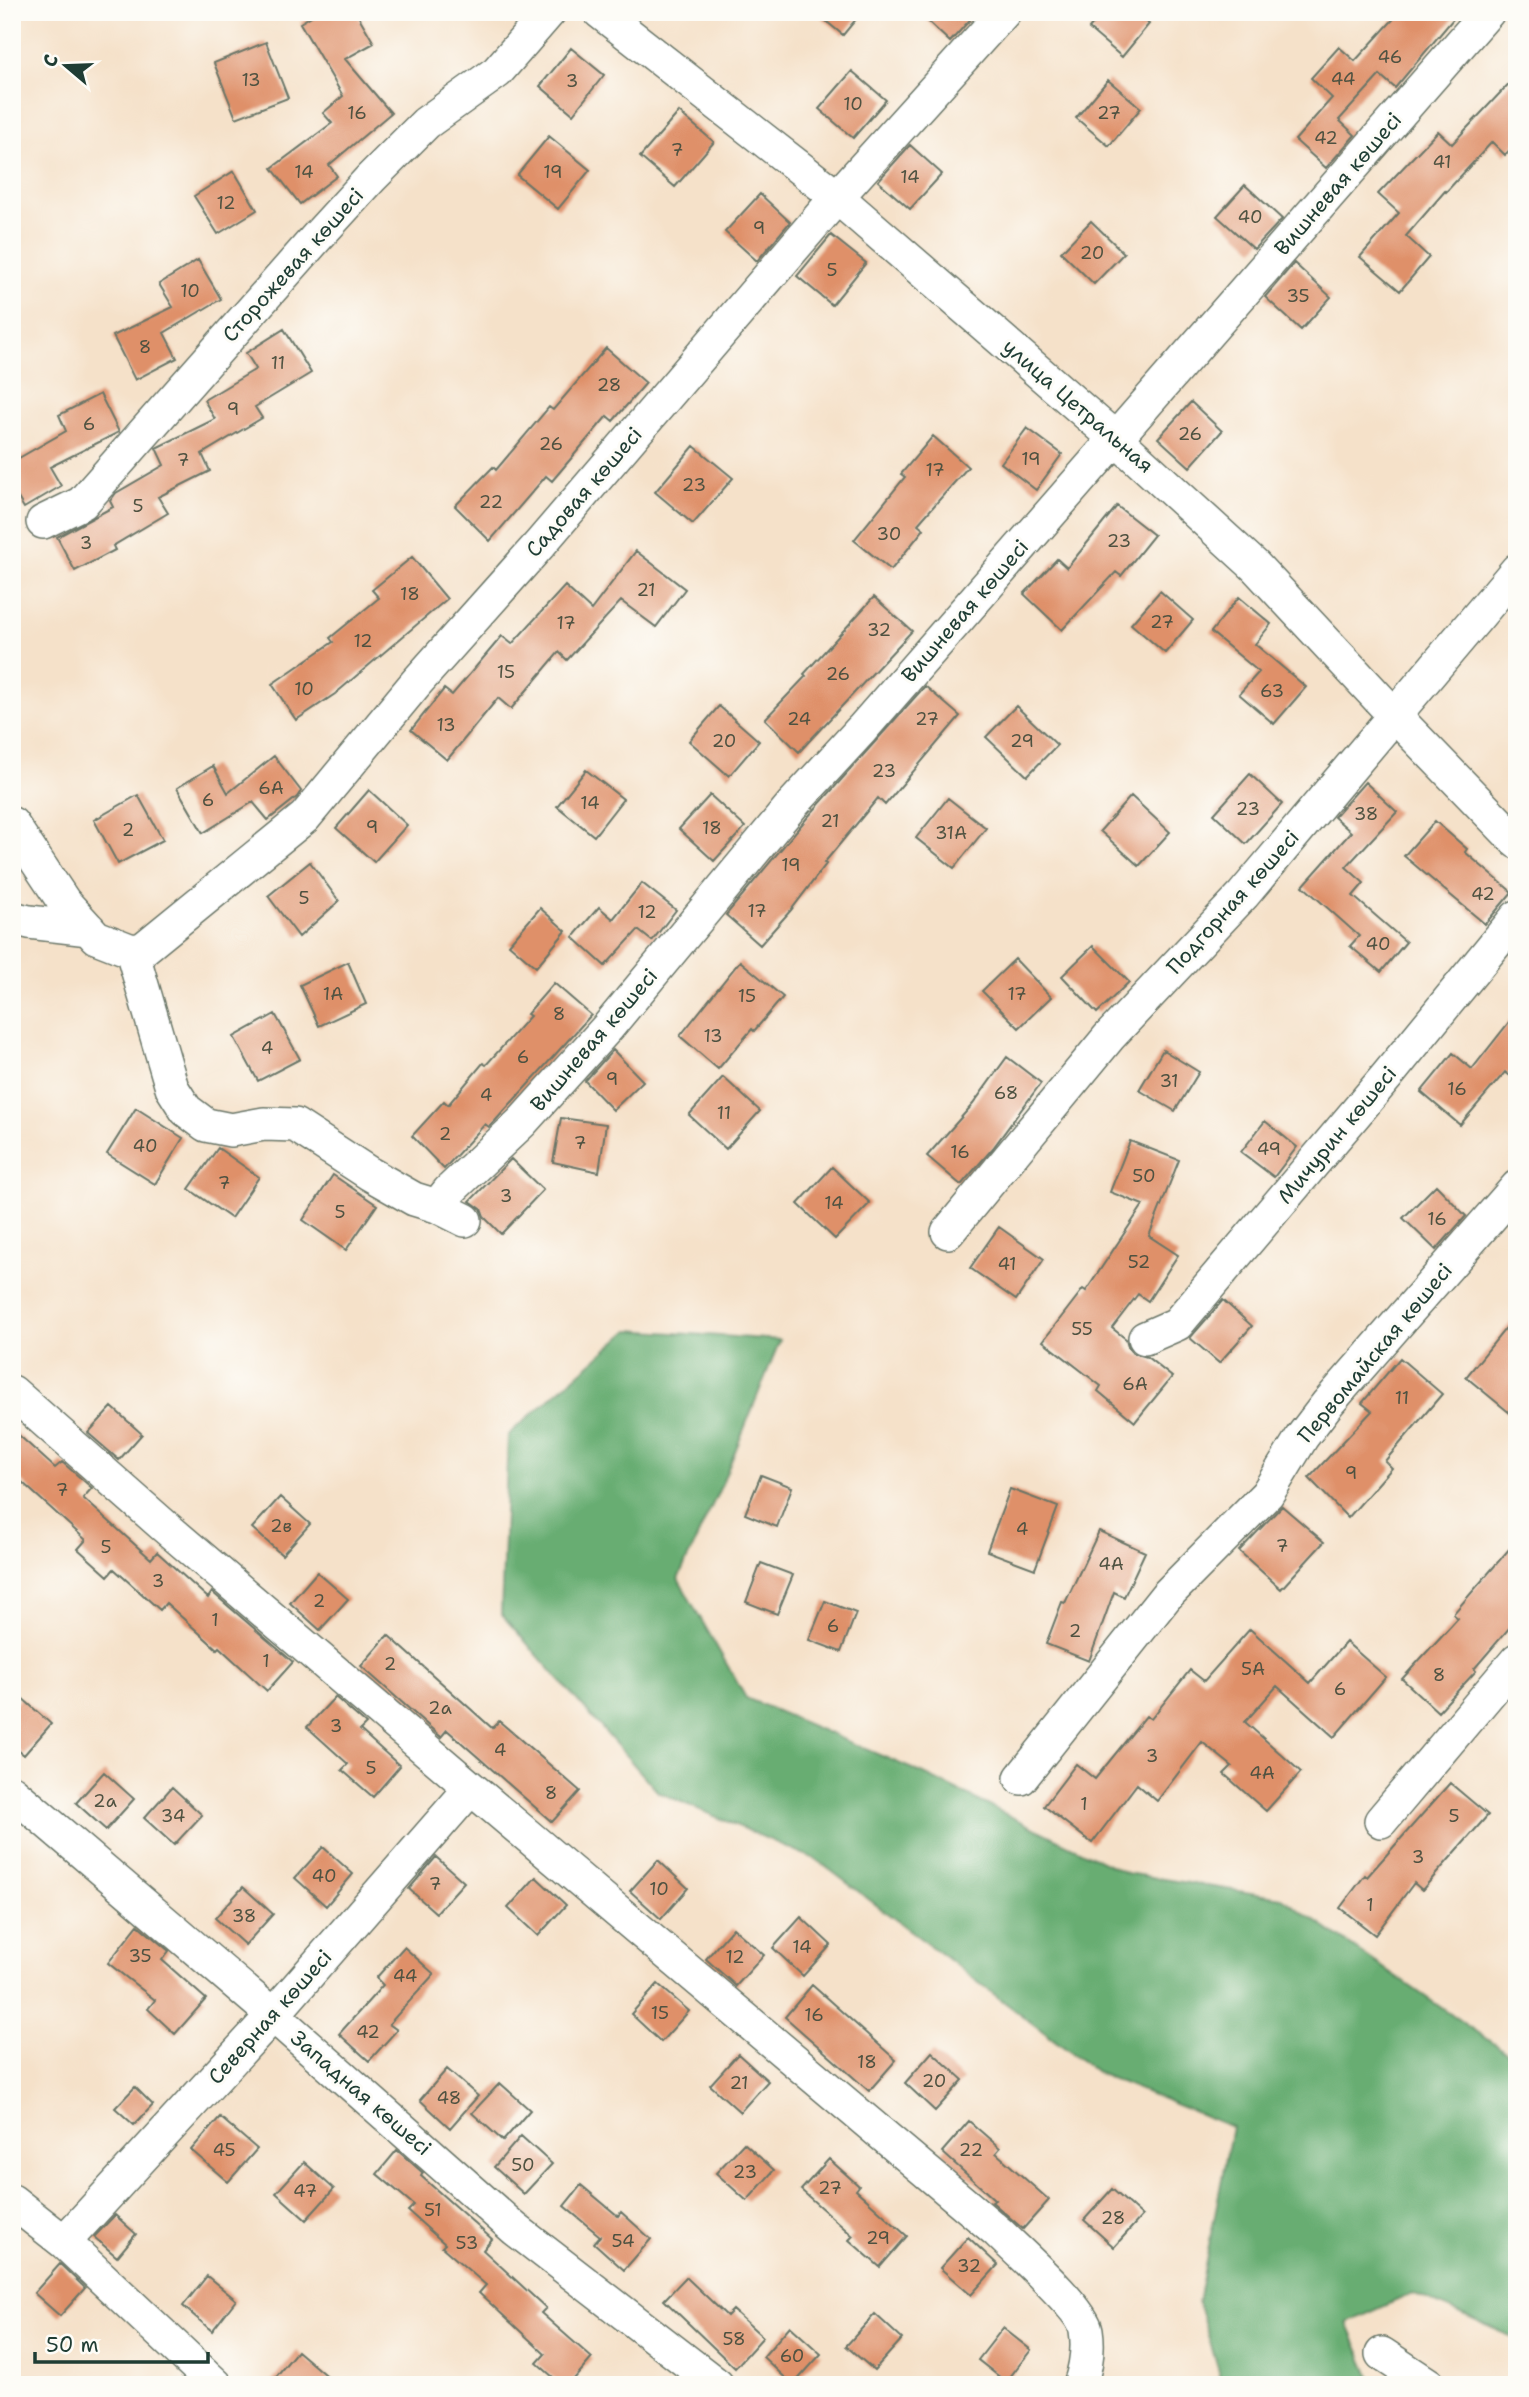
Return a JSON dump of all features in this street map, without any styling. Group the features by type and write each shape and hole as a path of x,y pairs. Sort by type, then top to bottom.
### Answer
{"street":[{"name":"Сторожевая көшесі","path":"43,522 82,503 371,178 426,123 497,72 549,12"},
{"name":"улица Цетральная","path":"600,12 838,197 1116,439 1255,566 1517,842"},
{"name":"Садовая көшесі","path":"137,950 305,817 416,682 540,544 838,197 1004,12"},
{"name":"Вишневая көшесі","path":"137,950 172,1088 186,1110 206,1125 230,1130 264,1124 295,1125 392,1187 414,1199 451,1213 449,1191 522,1122 608,1027 792,805 862,729 1488,12"},
{"name":"Подгорная көшесі","path":"948,1232 1110,1037 1242,895 1517,570"},
{"path":"12,824 64,902 96,937 137,950"},
{"name":"Мичурин көшесі","path":"1144,1338 1177,1324 1517,917"},
{"path":"12,918 89,929"},
{"name":"Первомайская көшесі","path":"1021,1778 1166,1596 1267,1494 1302,1437 1328,1403 1517,1187"},
{"path":"12,1392 152,1516 471,1788 998,2232 1065,2299 1086,2328 1087,2365 1080,2385"},
{"path":"1381,1821 1517,1660"},
{"name":"Северная көшесі","path":"64,2242 272,2015 471,1788"},
{"name":"Западная көшесі","path":"12,1792 272,2015 515,2229 717,2385"},
{"path":"12,2201 64,2242 216,2385"},
{"path":"1382,2354 1429,2385"}],"green space":[{"path":"629,1330 780,1340 721,1486 678,1579 746,1698 924,1774 1126,1873 1282,1898 1517,2060 1517,2339 1413,2293 1347,2323 1374,2385 1223,2385 1198,2302 1232,2127 1098,2073 817,1860 658,1792 501,1614 508,1435"}],"building":[{"path":"318,12 356,12 374,43 345,59 391,113 329,165 337,176 300,204 272,168 332,123 323,113 343,96 300,23"},
{"path":"815,12 862,12 843,35"},
{"path":"918,12 977,12 950,42"},
{"path":"1103,12 1136,12 1149,24 1122,57 1089,29"},
{"path":"1400,12 1459,12 1395,88 1380,75 1339,120 1355,135 1326,168 1295,140 1332,98 1311,78 1339,47 1355,61"},
{"path":"266,42 288,98 236,118 214,63"},
{"path":"571,48 604,75 573,114 540,86"},
{"path":"852,71 886,100 853,138 819,109"},
{"path":"1517,75 1517,142 1505,155 1492,142 1406,236 1429,257 1400,291 1360,257 1399,213 1378,194 1438,131 1452,144"},
{"path":"1108,80 1141,108 1109,146 1076,118"},
{"path":"679,112 714,142 675,187 640,157"},
{"path":"549,136 590,170 558,209 517,175"},
{"path":"910,145 942,174 910,209 878,181"},
{"path":"234,171 257,210 218,234 194,196"},
{"path":"1245,185 1282,219 1254,249 1217,216"},
{"path":"760,194 790,222 757,261 725,232"},
{"path":"1091,221 1124,253 1094,284 1061,252"},
{"path":"831,235 866,263 832,305 797,276"},
{"path":"198,260 221,299 164,333 177,358 135,380 113,336 173,307 159,284"},
{"path":"1294,263 1331,297 1301,330 1265,297"},
{"path":"284,329 311,373 255,407 262,418 202,454 210,471 158,497 168,513 113,546 115,550 75,571 57,537 113,507 110,501 116,493 164,465 156,448 215,419 204,400 256,369 246,353"},
{"path":"606,348 646,383 613,421 607,416 552,481 546,476 490,541 455,506 493,467 496,470 549,407 553,410"},
{"path":"100,394 119,432 50,467 61,486 24,508 12,488 12,462 66,431 59,415"},
{"path":"1191,402 1222,431 1190,467 1158,438"},
{"path":"1027,428 1062,454 1036,490 1001,463"},
{"path":"933,436 968,467 918,524 924,529 891,570 854,540 905,477 901,474"},
{"path":"694,446 733,478 693,524 655,492"},
{"path":"1117,506 1154,535 1121,576 1116,572 1062,630 1024,594 1057,559 1067,568"},
{"path":"636,551 685,589 656,627 621,601 567,660 559,652 511,709 498,698 447,760 411,730 444,689 452,695 502,636 512,644 565,586 591,610"},
{"path":"412,557 447,599 335,694 296,720 272,684 333,642 330,638 379,598 372,590"},
{"path":"1160,591 1193,620 1165,653 1131,624"},
{"path":"874,597 912,631 799,752 765,719"},
{"path":"1239,597 1271,624 1255,644 1306,687 1274,724 1239,694 1259,672 1211,632"},
{"path":"925,686 960,716 885,805 878,798 824,863 826,864 791,910 760,945 726,915 807,818"},
{"path":"719,706 759,741 729,776 689,741"},
{"path":"1016,706 1057,745 1027,776 986,737"},
{"path":"274,756 301,791 297,797 268,820 253,802 203,833 177,788 213,766 228,793"},
{"path":"586,770 623,799 594,836 557,806"},
{"path":"1250,774 1282,804 1246,844 1214,814"},
{"path":"1365,782 1397,812 1346,867 1364,883 1353,896 1406,942 1381,972 1350,946 1359,936 1303,886 1351,832 1334,817"},
{"path":"369,790 407,825 374,862 336,828"},
{"path":"138,795 163,840 118,864 94,820"},
{"path":"710,795 745,827 714,861 679,829"},
{"path":"1131,796 1170,832 1139,866 1100,831"},
{"path":"948,798 986,828 954,868 916,838"},
{"path":"1435,821 1467,849 1465,852 1512,892 1485,924 1404,856"},
{"path":"310,862 339,901 299,937 268,896"},
{"path":"642,883 676,910 652,941 638,930 605,966 573,937 599,907 613,919"},
{"path":"540,908 566,931 536,967 509,944"},
{"path":"1093,946 1129,982 1097,1013 1062,976"},
{"path":"1015,959 1051,997 1019,1028 982,991"},
{"path":"740,961 783,997 718,1069 680,1036"},
{"path":"348,962 366,1004 319,1026 300,985"},
{"path":"554,983 591,1015 495,1121 489,1127 485,1124 444,1169 412,1136 444,1101 448,1105 483,1063 486,1065 530,1016 527,1014"},
{"path":"1517,1012 1517,1081 1505,1072 1460,1125 1421,1092 1453,1053 1472,1069"},
{"path":"275,1014 300,1059 258,1081 234,1037"},
{"path":"613,1050 643,1081 613,1110 585,1081"},
{"path":"1163,1050 1199,1072 1175,1111 1139,1090"},
{"path":"1007,1057 1041,1083 993,1148 961,1185 927,1156 973,1104"},
{"path":"723,1077 760,1111 726,1149 689,1115"},
{"path":"136,1108 183,1138 155,1184 107,1154"},
{"path":"561,1118 606,1124 599,1172 553,1162"},
{"path":"1265,1121 1297,1147 1274,1177 1241,1152"},
{"path":"1130,1141 1179,1160 1149,1236 1178,1255 1148,1301 1138,1294 1112,1328 1126,1339 1133,1353 1147,1357 1172,1377 1135,1422 1098,1391 1101,1386 1043,1341 1083,1289 1086,1291 1143,1205 1110,1192"},
{"path":"218,1148 259,1177 231,1218 189,1189"},
{"path":"511,1159 543,1190 501,1234 484,1217 481,1209 470,1201"},
{"path":"832,1167 870,1203 835,1239 798,1204"},
{"path":"333,1175 377,1205 346,1250 303,1220"},
{"path":"1436,1185 1466,1216 1436,1250 1403,1218"},
{"path":"999,1227 1044,1259 1016,1300 970,1268"},
{"path":"1223,1300 1252,1326 1219,1363 1190,1338"},
{"path":"1517,1314 1517,1419 1466,1377"},
{"path":"1400,1358 1442,1394 1385,1461 1392,1468 1348,1518 1309,1478 1372,1411 1362,1403"},
{"path":"112,1407 142,1434 119,1460 88,1433"},
{"path":"12,1429 55,1468 62,1462 92,1488 83,1498 151,1559 157,1552 208,1598 212,1592 293,1662 267,1691 166,1603 160,1610 114,1569 108,1576 78,1549 86,1540 12,1473"},
{"path":"761,1475 792,1487 777,1527 745,1514"},
{"path":"1010,1489 1058,1507 1035,1569 987,1551"},
{"path":"280,1497 310,1524 282,1555 252,1528"},
{"path":"1282,1506 1324,1542 1281,1589 1239,1551"},
{"path":"1099,1531 1145,1552 1124,1597 1114,1592 1089,1661 1046,1644 1062,1602 1065,1603"},
{"path":"1517,1540 1517,1619 1474,1669 1476,1671 1438,1712 1402,1679 1458,1618 1453,1614"},
{"path":"761,1563 793,1575 777,1614 746,1602"},
{"path":"317,1572 348,1599 320,1630 290,1603"},
{"path":"825,1601 856,1613 841,1652 809,1640"},
{"path":"1250,1629 1310,1683 1346,1642 1386,1677 1334,1737 1277,1686 1245,1722 1301,1772 1266,1811 1224,1774 1232,1766 1202,1742 1157,1801 1137,1784 1092,1843 1044,1806 1076,1764 1095,1779 1146,1716 1151,1719 1190,1670 1204,1681"},
{"path":"388,1635 492,1728 499,1721 580,1791 552,1822 447,1730 441,1737 361,1666"},
{"path":"21,1697 51,1724 24,1755 12,1745 12,1707"},
{"path":"335,1697 366,1724 360,1730 400,1766 373,1797 342,1770 348,1764 307,1727"},
{"path":"104,1772 134,1799 106,1830 76,1803"},
{"path":"1450,1783 1488,1815 1422,1890 1414,1883 1375,1935 1340,1908 1365,1875 1367,1877"},
{"path":"172,1787 202,1815 174,1845 144,1818"},
{"path":"323,1847 353,1874 326,1906 295,1878"},
{"path":"436,1857 464,1882 436,1913 409,1889"},
{"path":"658,1860 688,1888 661,1919 630,1891"},
{"path":"536,1877 566,1905 538,1936 508,1908"},
{"path":"243,1887 273,1914 245,1945 215,1918"},
{"path":"801,1917 831,1945 803,1976 773,1948"},
{"path":"138,1925 169,1951 162,1960 206,1999 175,2034 148,2009 155,2000 108,1963"},
{"path":"733,1928 764,1955 736,1986 706,1959"},
{"path":"404,1947 434,1974 389,2024 397,2030 369,2061 339,2034 383,1985 376,1978"},
{"path":"658,1984 689,2011 661,2042 631,2014"},
{"path":"812,1985 896,2060 869,2091 785,2017"},
{"path":"932,2052 963,2080 935,2111 905,2083"},
{"path":"738,2054 768,2081 740,2112 710,2085"},
{"path":"447,2069 478,2096 450,2128 420,2100"},
{"path":"500,2083 530,2110 503,2141 472,2113"},
{"path":"135,2087 153,2105 134,2125 115,2108"},
{"path":"220,2117 257,2149 228,2182 191,2150"},
{"path":"969,2121 1000,2148 996,2153 1049,2200 1023,2229 942,2152"},
{"path":"521,2136 552,2164 524,2194 494,2167"},
{"path":"744,2143 774,2170 747,2201 716,2173"},
{"path":"397,2150 423,2173 421,2176 492,2239 483,2250 546,2308 541,2313 592,2358 569,2385 562,2385 537,2363 545,2354 479,2293 486,2285 442,2247 445,2244 408,2211 414,2205 377,2174"},
{"path":"829,2159 859,2186 856,2190 907,2236 880,2267 849,2240 853,2236 801,2190"},
{"path":"304,2162 334,2189 306,2220 276,2193"},
{"path":"581,2185 618,2216 621,2212 651,2239 624,2270 594,2243 600,2236 564,2206"},
{"path":"1112,2189 1142,2216 1114,2247 1084,2220"},
{"path":"115,2215 136,2234 117,2257 94,2237"},
{"path":"968,2237 998,2265 971,2295 940,2268"},
{"path":"60,2264 85,2288 60,2316 34,2293"},
{"path":"207,2276 236,2300 212,2331 183,2306"},
{"path":"686,2277 727,2316 733,2310 763,2337 735,2368 664,2300"},
{"path":"875,2314 902,2339 874,2370 846,2346"},
{"path":"790,2326 821,2354 793,2385 763,2357"},
{"path":"1003,2328 1031,2350 1006,2382 978,2360"},
{"path":"297,2351 337,2385 269,2385"}]}
